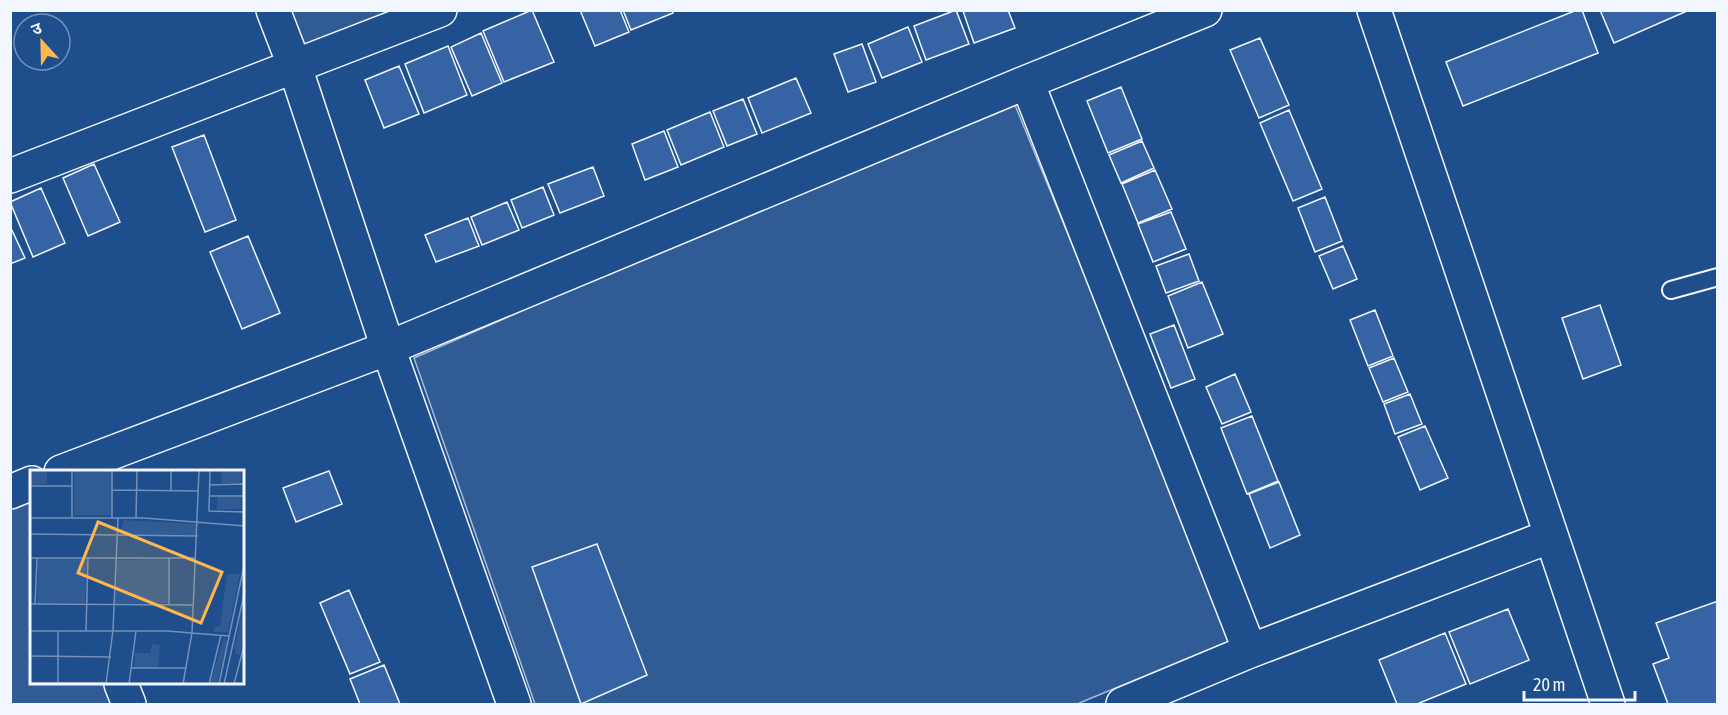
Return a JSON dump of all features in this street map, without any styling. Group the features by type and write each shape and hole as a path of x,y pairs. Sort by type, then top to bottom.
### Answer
{"street":[{"path":"273,10 295,67 388,348 514,705"},
{"path":"10,176 440,10"},
{"path":"66,470 388,348 1204,10"},
{"path":"1374,10 1608,705"},
{"path":"1027,82 1250,651"},
{"path":"10,492 30,484"},
{"path":"1123,705 1250,651 1551,536"},
{"path":"121,685 129,705"}],"lane":[{"path":"1671,290 1718,277"}],"shaded area":[{"path":"288,11 417,11 308,55"},
{"path":"1015,105 1234,639 1077,704 535,704 414,358 974,114"},
{"path":"30,497 30,685 107,685 114,704 11,704 11,506"}],"building":[{"path":"532,10 554,62 504,82 483,31"},
{"path":"580,10 620,10 629,32 595,46"},
{"path":"623,10 672,10 673,13 631,30"},
{"path":"956,10 969,44 926,60 914,26"},
{"path":"1008,10 1015,28 974,43 963,11"},
{"path":"1582,10 1598,53 1463,106 1446,62"},
{"path":"1600,10 1687,10 1687,11 1614,43"},
{"path":"908,27 922,62 882,78 868,44"},
{"path":"481,33 502,83 472,96 451,47"},
{"path":"1260,38 1289,105 1259,118 1230,50"},
{"path":"862,44 876,82 848,92 834,54"},
{"path":"448,46 467,95 424,113 405,64"},
{"path":"399,66 419,114 384,128 365,80"},
{"path":"796,78 811,113 762,133 748,98"},
{"path":"1121,87 1142,139 1108,153 1087,101"},
{"path":"743,99 757,134 727,146 713,111"},
{"path":"1289,110 1322,189 1293,201 1260,123"},
{"path":"710,112 724,147 681,165 667,130"},
{"path":"664,131 678,167 645,180 632,144"},
{"path":"204,135 236,220 205,232 172,147"},
{"path":"1142,141 1154,168 1121,183 1109,155"},
{"path":"94,164 120,222 88,236 63,178"},
{"path":"593,167 604,196 560,213 548,184"},
{"path":"1155,170 1172,209 1138,223 1122,184"},
{"path":"543,187 554,215 522,228 511,200"},
{"path":"41,188 65,243 33,257 10,202"},
{"path":"1325,197 1342,241 1315,252 1298,208"},
{"path":"507,202 519,230 482,245 471,217"},
{"path":"1171,212 1186,249 1153,262 1138,224"},
{"path":"468,218 479,246 436,262 425,235"},
{"path":"10,226 25,258 10,264"},
{"path":"248,236 280,313 242,329 210,252"},
{"path":"1343,246 1357,279 1333,289 1319,256"},
{"path":"1189,254 1199,281 1166,293 1156,266"},
{"path":"1202,282 1223,334 1188,348 1168,296"},
{"path":"1600,305 1621,365 1583,379 1562,318"},
{"path":"1375,310 1393,356 1368,366 1350,320"},
{"path":"1174,325 1195,379 1171,388 1150,334"},
{"path":"1394,358 1408,392 1383,402 1369,368"},
{"path":"1235,374 1251,412 1222,424 1206,387"},
{"path":"1410,394 1422,424 1395,434 1384,404"},
{"path":"1252,416 1278,481 1247,494 1221,428"},
{"path":"1425,426 1448,478 1420,490 1398,437"},
{"path":"329,471 342,504 296,522 283,488"},
{"path":"1279,482 1300,535 1270,548 1249,494"},
{"path":"597,544 647,675 581,704 532,567"},
{"path":"349,590 380,662 350,674 320,603"},
{"path":"1718,601 1718,704 1668,704 1653,664 1669,658 1656,623"},
{"path":"1508,609 1529,660 1470,684 1449,632"},
{"path":"1445,633 1466,684 1417,704 1397,704 1379,660"},
{"path":"384,665 400,704 360,704 350,679"}]}
